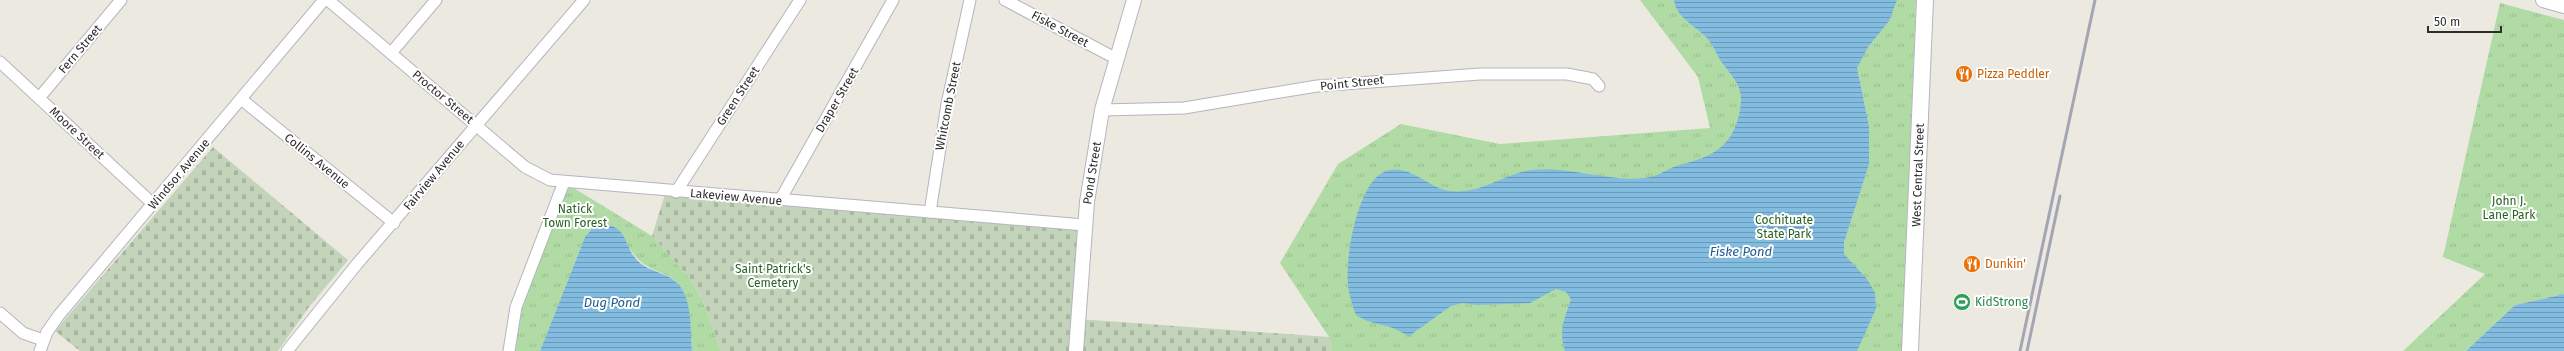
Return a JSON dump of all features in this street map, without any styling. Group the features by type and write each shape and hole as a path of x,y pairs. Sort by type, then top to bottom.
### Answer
{"main road":[{"name":"West Central Street","path":"1910,351 1925,0"}],"street":[{"name":"Fern Street","path":"39,98 121,0"},
{"name":"Windsor Avenue","path":"42,346 59,316 324,0"},
{"name":"Proctor Street","path":"328,0 525,167 550,180 564,182"},
{"path":"391,53 436,0"},
{"name":"Fairview Avenue","path":"286,351 357,264 394,223 584,0"},
{"name":"Green Street","path":"676,192 800,0"},
{"name":"Draper Street","path":"780,200 893,0"},
{"name":"Whitcomb Street","path":"930,212 947,104 970,0"},
{"name":"Fiske Street","path":"1005,0 1115,58"},
{"name":"Pond Street","path":"1076,351 1085,225 1102,110 1115,58 1134,0"},
{"path":"2543,0 2564,6"},
{"name":"Moore Street","path":"0,62 153,204"},
{"name":"Point Street","path":"1102,110 1184,108 1317,86 1480,74 1567,74 1593,79 1599,86"},
{"name":"Collins Avenue","path":"241,99 394,223"},
{"path":"509,351 510,336 516,307 564,182"},
{"name":"Lakeview Avenue","path":"564,182 1085,225"},
{"path":"0,313 23,333 42,346"}],"green space":[{"name":"Fiske Pond","path":"1640,0 1916,0 1902,351 1332,351 1329,337 1280,263 1338,164 1401,124 1500,144 1710,128 1698,77"},
{"name":"John J. Lane Park","path":"2500,3 2564,20 2564,294 2515,305 2466,351 2403,351 2485,274 2443,257"},
{"path":"213,147 348,260 309,307 278,351 80,351 55,331"},
{"name":"Natick Town Forest","path":"564,182 652,236 692,281 706,309 721,351 692,351 690,320 686,298 675,281 650,268 638,259 630,249 585,237 540,351 509,351 510,336"},
{"name":"Saint Patrick's Cemetery","path":"666,191 1085,225 1078,319 1329,337 1332,351 721,351 706,309 692,281 652,236"}],"water":[{"name":"Fiske Pond","path":"1674,0 1897,0 1889,21 1868,47 1857,68 1869,127 1869,164 1844,242 1844,254 1867,279 1875,293 1876,309 1857,351 1565,351 1562,330 1571,299 1566,292 1556,289 1530,303 1477,305 1463,303 1451,306 1409,336 1393,328 1367,321 1356,315 1348,285 1349,258 1354,224 1359,207 1366,193 1373,181 1382,173 1391,170 1408,172 1441,189 1449,191 1472,190 1522,172 1546,169 1616,178 1644,178 1654,176 1678,165 1704,157 1721,147 1728,140 1737,122 1741,102 1740,90 1707,38 1682,17 1678,12"},
{"name":"Dug Pond","path":"604,224 618,229 622,233 629,249 640,263 647,268 667,276 676,282 682,289 689,309 692,351 540,351 585,237 592,229"},
{"path":"2564,294 2564,351 2466,351 2515,305"}],"railway":[{"path":"2020,351 2095,0"},
{"path":"2027,351 2060,196"}],"place":[{"name":"Pizza Peddler","path":"1964,74"},
{"name":"Dunkin'","path":"1972,264"},
{"name":"KidStrong","path":"1962,302"}],"park label":[{"name":"Cochituate State Park","path":"1784,227"}]}
